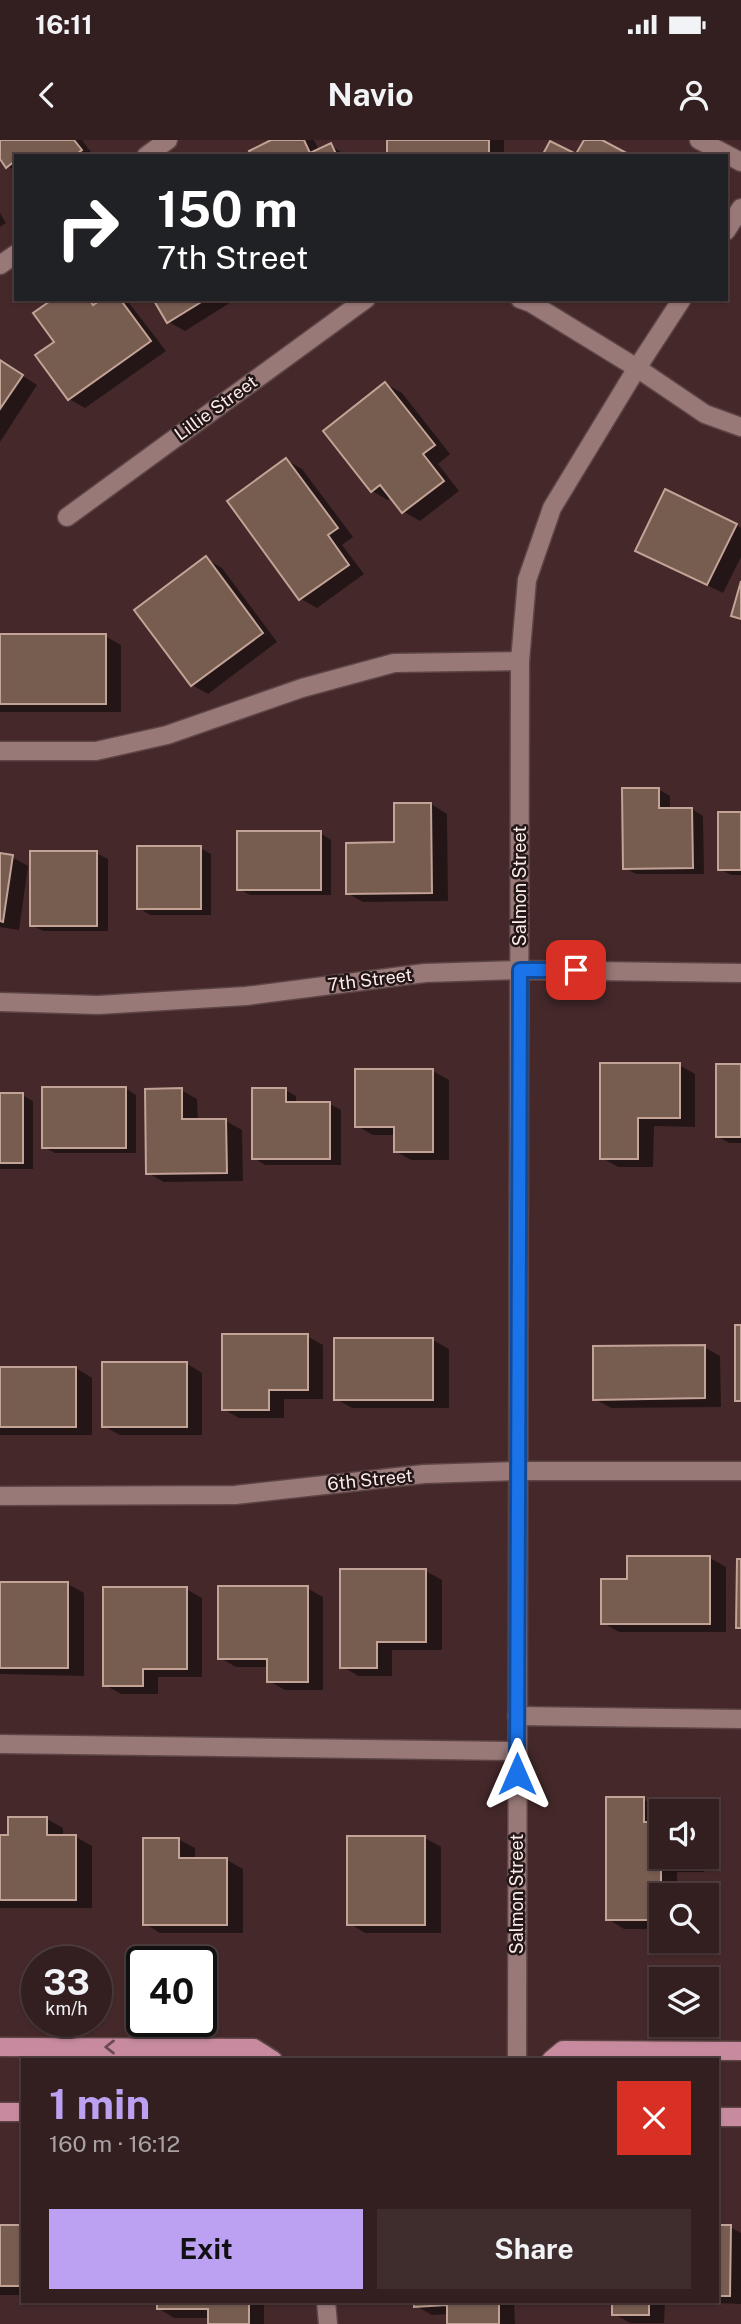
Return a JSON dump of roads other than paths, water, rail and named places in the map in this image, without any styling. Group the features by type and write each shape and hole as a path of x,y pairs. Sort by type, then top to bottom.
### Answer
{"main road":[{"path":"0,2047 254,2048 270,2058"},
{"path":"553,2058 563,2050 741,2051"},
{"path":"0,2112 21,2112"},
{"path":"719,2117 741,2117"}],"street":[{"path":"149,154 167,140"},
{"path":"699,140 726,154"},
{"path":"728,228 741,208"},
{"name":"Lillie Street","path":"67,517 363,301"},
{"path":"526,301 637,368 705,414 741,428"},
{"name":"Salmon Street","path":"517,2058 520,661 527,580 552,508 681,301"},
{"path":"0,751 96,751 167,735 302,688 394,663 520,661"},
{"name":"7th Street","path":"0,1002 98,1005 246,996 425,973 520,970 741,973"},
{"name":"6th Street","path":"0,1496 235,1495 424,1474 519,1471 741,1471"},
{"path":"517,1716 741,1719"},
{"path":"0,1744 517,1751"},
{"path":"326,2303 328,2324"}]}
